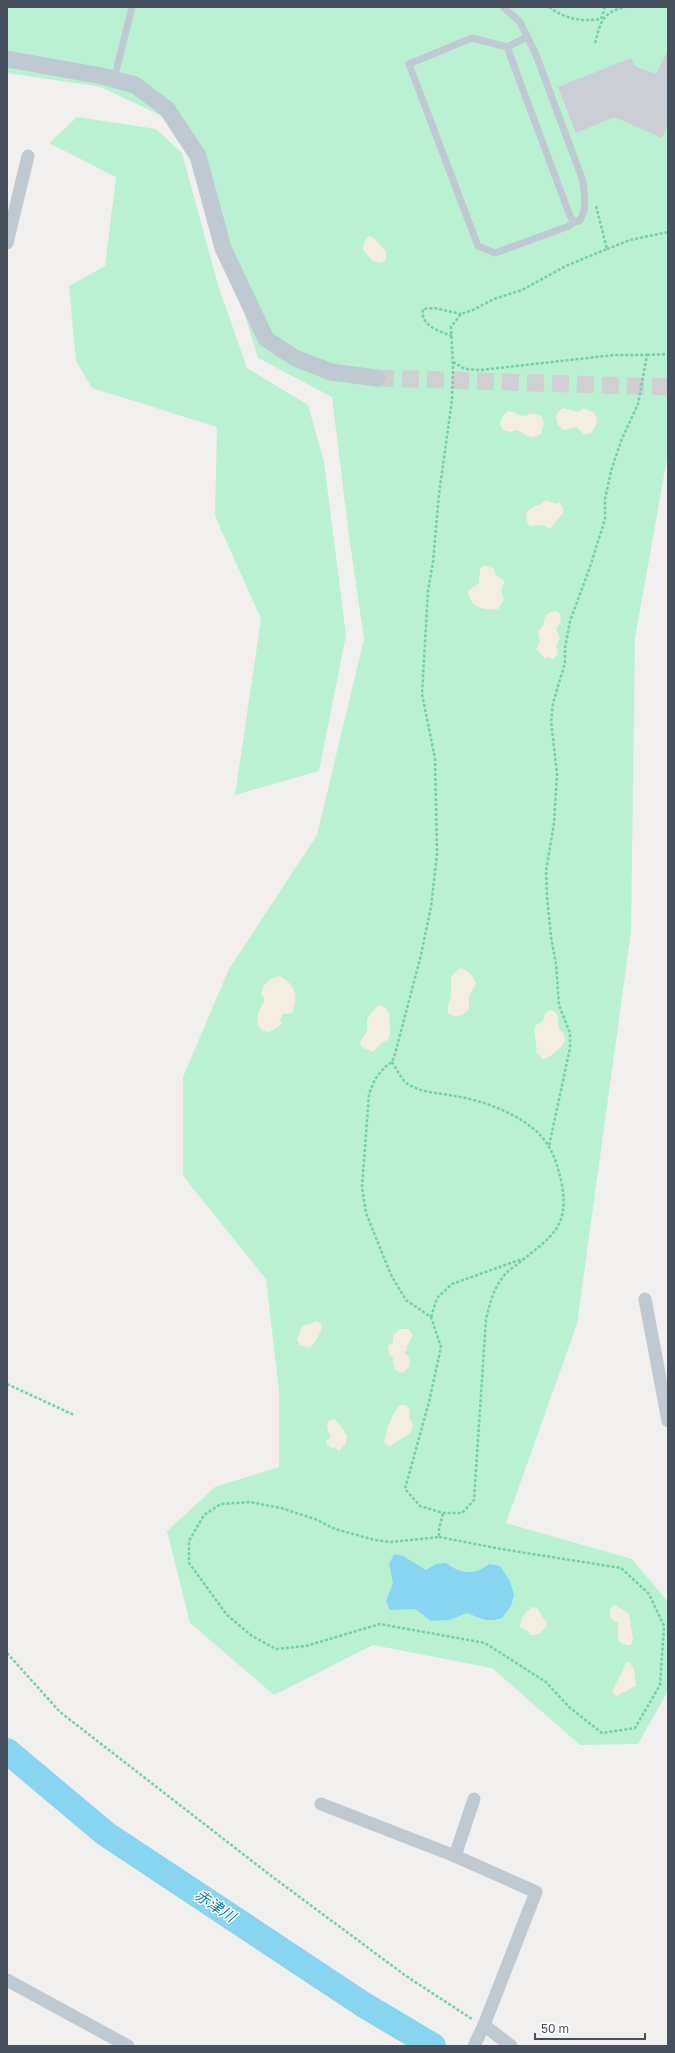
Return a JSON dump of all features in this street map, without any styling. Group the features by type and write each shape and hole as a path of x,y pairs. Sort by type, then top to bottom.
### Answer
{"street":[{"path":"7,58 114,79 135,85 167,109 198,156 223,248 266,339 295,358 331,372 377,378"},
{"path":"7,243 28,156"},
{"path":"645,1299 668,1421"},
{"path":"455,1856 474,1799"},
{"path":"321,1804 455,1856 536,1892 484,2025 476,2041"},
{"path":"7,1980 128,2046"},
{"path":"484,2025 511,2046"}],"lane":[{"path":"114,79 132,7"},
{"path":"502,7 520,22 528,36 535,52 583,182 585,202 584,216 579,222 574,222 569,226 495,253 478,246 409,64 472,38 507,46 528,36"},
{"path":"507,46 570,216 574,222"}],"path":[{"path":"549,7 570,19 591,21 601,19 612,11 625,7"},
{"path":"595,43 601,19 606,7"},
{"path":"596,204 607,249"},
{"path":"452,336 432,328 426,322 422,314 423,309 434,308 461,314 473,310 494,299 522,290 566,266 607,249 630,240 668,232"},
{"path":"431,1317 406,1300 391,1275 366,1213 362,1187 369,1094 375,1079 385,1067 392,1062 421,955 431,907 437,854 435,759 422,694 428,591 433,562 439,494 452,400 453,362 451,327 461,314"},
{"path":"453,362 466,369 481,370 614,355 668,354"},
{"path":"548,1146 570,1048 570,1033 559,1005 556,964 551,937 547,896 546,871 554,822 557,774 551,721 553,703 565,664 565,648 570,621 590,567 605,519 605,499 610,471 620,441 638,404 648,355"},
{"path":"392,1062 408,1084 426,1090 468,1098 492,1106 513,1116 535,1130 548,1146 558,1169 564,1199 562,1219 550,1237 503,1276 493,1295 486,1319 474,1500 462,1513 443,1513 420,1506 405,1488 429,1402 440,1347 431,1317 437,1298 452,1284 523,1259"},
{"path":"7,1384 74,1415"},
{"path":"250,1502 281,1508 315,1519 334,1529 374,1540 404,1541 439,1537 501,1549 621,1568 649,1594 664,1626 660,1685 635,1728 602,1734 569,1707 546,1682 485,1643 380,1624 306,1646 276,1649 252,1636 227,1615 189,1563 189,1541 204,1515 221,1504 250,1502"},
{"path":"439,1537 439,1529 443,1513"},
{"path":"7,1653 60,1712 270,1875 400,1971 474,2021 484,2025"}],"green space":[{"path":"7,7 668,7 668,453 635,638 631,932 577,1324 506,1523 632,1559 668,1602 668,1691 638,1744 580,1745 492,1668 373,1645 274,1695 190,1623 167,1531 215,1487 279,1467 279,1391 266,1279 183,1176 183,1077 229,969 317,835 364,639 349,536 332,397 258,358 187,128 101,87 7,73"},
{"path":"77,117 156,129 182,153 218,285 247,368 308,405 324,462 346,635 319,771 235,795 261,619 215,516 217,427 92,388 76,361 69,286 105,266 116,177 49,143"}],"sand":[{"path":"368,236 374,238 386,252 386,259 382,263 373,261 363,250 364,243"},
{"path":"564,408 578,412 584,408 595,413 597,422 592,432 585,435 576,427 564,430 558,426 556,416 560,410"},
{"path":"508,411 523,416 532,413 542,417 544,423 540,435 531,437 516,430 510,432 503,430 500,424 502,417"},
{"path":"546,500 556,504 559,502 563,508 563,513 550,529 542,525 530,526 527,522 526,513 531,508"},
{"path":"485,565 494,569 496,575 505,581 501,590 504,599 498,609 478,607 469,597 468,591 479,583 480,569"},
{"path":"555,611 560,614 561,620 556,629 560,638 556,645 558,654 553,659 548,657 545,659 536,649 540,642 538,631 543,626 547,615"},
{"path":"460,968 470,973 476,983 469,998 469,1009 459,1016 454,1016 448,1013 451,996 451,980 453,975"},
{"path":"280,976 290,984 295,992 294,1007 292,1013 283,1014 280,1020 282,1024 269,1032 263,1031 257,1020 265,1000 261,994 268,982 273,978"},
{"path":"378,1005 386,1008 390,1016 390,1034 388,1040 382,1042 373,1052 361,1047 360,1042 367,1031 367,1019"},
{"path":"551,1010 557,1015 559,1028 565,1040 558,1050 552,1055 543,1059 536,1052 535,1026 543,1021 545,1013"},
{"path":"316,1321 322,1325 316,1340 310,1348 300,1345 297,1339 302,1327"},
{"path":"400,1329 408,1329 413,1335 407,1346 407,1350 404,1352 410,1358 409,1367 402,1373 397,1371 394,1367 393,1357 389,1355 388,1346 393,1342 393,1335"},
{"path":"400,1405 406,1405 410,1410 409,1418 413,1425 410,1433 390,1446 385,1444 387,1429 392,1417"},
{"path":"334,1419 347,1436 346,1443 339,1451 334,1447 331,1448 326,1443 327,1439 331,1438 327,1427 328,1422"},
{"path":"615,1605 629,1614 633,1639 631,1645 622,1644 618,1638 618,1623 612,1619 610,1613 610,1608"},
{"path":"532,1607 537,1608 547,1624 544,1629 536,1635 531,1635 528,1631 520,1627 524,1616"},
{"path":"630,1662 634,1669 636,1686 616,1696 612,1692 626,1663"}],"water":[{"path":"394,1554 403,1556 426,1570 436,1564 446,1563 452,1567 468,1572 473,1572 489,1564 500,1566 510,1581 514,1595 511,1606 502,1618 495,1620 485,1620 467,1613 449,1620 431,1621 415,1609 390,1610 386,1601 393,1583 389,1564"}],"building":[{"path":"668,50 668,124 662,138 615,117 576,133 558,87 631,58 636,67 656,74"}],"waterway":[{"name":"赤津川","path":"7,1751 106,1834 364,2005 433,2046"}],"tunnel":[{"path":"377,378 668,387"}]}
